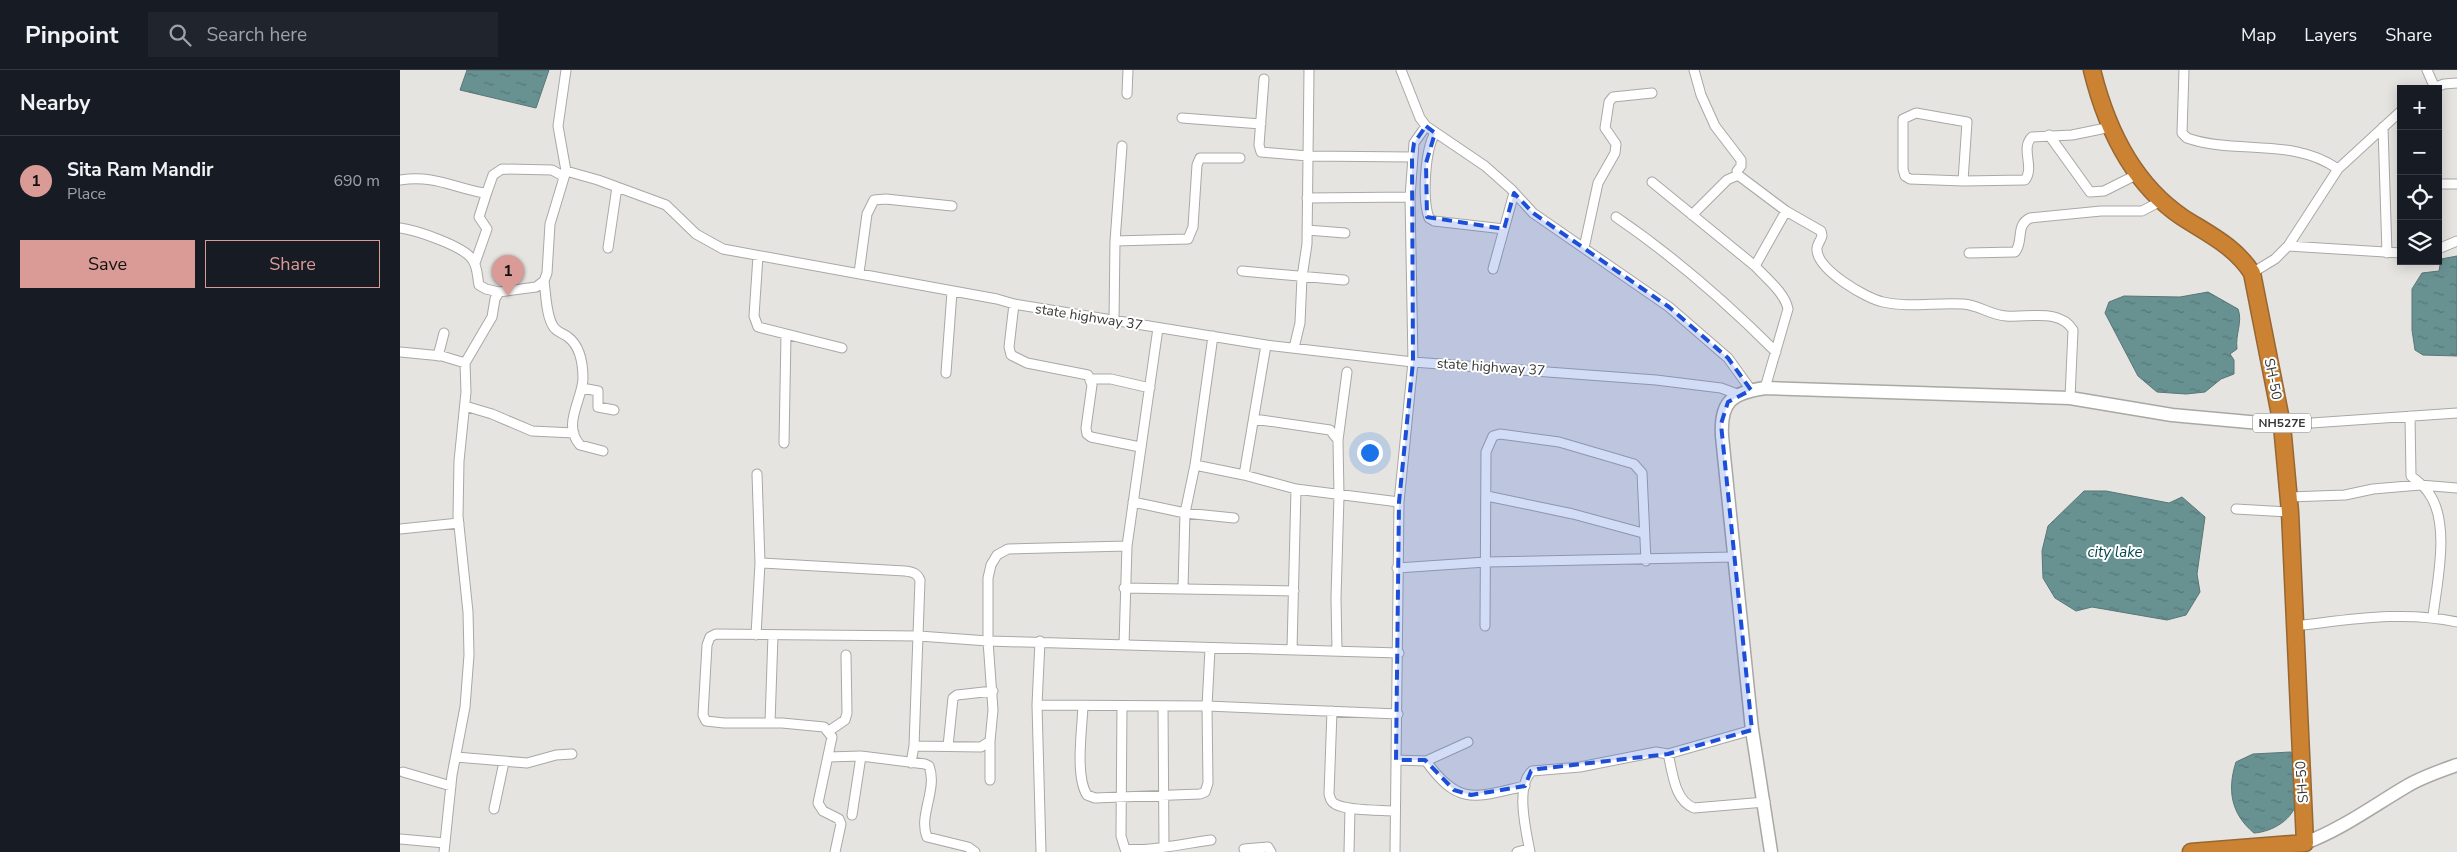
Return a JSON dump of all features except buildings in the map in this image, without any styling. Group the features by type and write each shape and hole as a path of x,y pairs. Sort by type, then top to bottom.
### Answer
{"highway":[{"name":"SH-50","path":"2092,70 2111,127 2136,175 2161,201 2233,249 2243,259 2252,273 2282,425 2290,505 2305,843"},
{"path":"2191,852 2305,843"}],"street":[{"path":"566,70 558,126 564,173 550,224 547,273 544,281 551,323 556,330 570,339 579,354 583,378 582,388 574,412 574,433 577,441 583,446 603,451"},
{"path":"1127,94 1128,70"},
{"path":"1294,348 1300,324 1307,230 1309,70"},
{"path":"1401,70 1420,118 1426,126 1485,166 1514,192 1533,213 1668,307 1718,348 1751,390"},
{"path":"1694,70 1701,95 1715,126 1741,160 1741,166 1737,171 1738,176 1786,211 1821,231 1822,236 1817,253 1830,272 1855,290 1883,302 1916,305 1974,305 1993,315 2051,316 2063,320 2073,330 2070,398"},
{"path":"2184,70 2182,133 2187,138 2248,147 2290,150 2328,162 2338,169"},
{"path":"2427,70 2431,85"},
{"path":"1264,79 1259,145 1261,152 1308,156 1412,157"},
{"path":"2442,86 2457,83"},
{"path":"1584,248 1598,183 1615,153 1616,144 1605,128 1609,102 1613,98 1652,93"},
{"path":"1963,181 1967,122 1916,113 1903,119 1902,169 1905,176 1910,179 1963,181 2025,180 2029,169 2027,145 2029,140 2037,135 2072,135 2111,127"},
{"path":"2252,273 2271,261 2288,246 2338,169 2397,115"},
{"path":"1182,118 1261,124"},
{"path":"1395,852 1394,811 1399,653 1397,568 1399,502 1413,362 1410,197 1414,143 1426,126"},
{"path":"2383,127 2387,254"},
{"path":"1435,133 1428,146 1426,163 1429,218 1434,221 1504,229"},
{"path":"2049,135 2090,192 2104,191 2136,175"},
{"path":"1114,321 1116,241 1122,146"},
{"path":"1116,241 1188,239 1193,228 1197,165 1200,158 1240,158"},
{"name":"state highway 37","path":"474,263 487,229 479,217 493,175 502,169 552,170 617,187 666,205 696,234 711,244 736,252 859,273 997,299 1014,304 1266,345 1413,362 1656,380 1721,388 1737,394"},
{"path":"1692,215 1727,180 1738,176"},
{"path":"400,180 436,179 487,192"},
{"path":"1652,182 1755,266 1786,303 1786,318 1765,388"},
{"path":"2442,184 2457,184"},
{"path":"608,248 617,187"},
{"path":"1494,269 1514,192"},
{"path":"1307,198 1410,197"},
{"path":"859,273 867,214 874,200 886,199 952,206"},
{"path":"1969,253 2015,252 2018,249 2021,226 2024,220 2030,218 2101,211 2142,211 2161,201"},
{"path":"1755,266 1786,211"},
{"path":"1616,217 1650,240 1721,298 1776,352"},
{"path":"400,228 421,232 466,252 474,263 479,285 486,289 499,292 536,287 544,281"},
{"path":"1307,230 1345,233"},
{"path":"2442,247 2457,241"},
{"path":"2288,246 2397,254"},
{"path":"758,256 754,316 756,323 763,329 842,348"},
{"path":"1242,271 1344,280"},
{"path":"400,839 445,847 451,786 464,707 469,656 468,612 459,523 459,461 465,406 465,362 492,317 495,298 499,292"},
{"path":"946,373 952,292"},
{"path":"1014,304 1009,347 1011,355 1027,364 1080,373 1091,379 1111,379 1150,388"},
{"path":"1124,645 1126,546 1134,502 1140,447 1158,328"},
{"path":"438,356 444,333"},
{"path":"784,443 786,334"},
{"path":"1183,588 1186,513 1195,466 1213,336"},
{"path":"1244,475 1266,345"},
{"path":"400,352 438,356 465,362"},
{"path":"1337,651 1338,440 1347,372"},
{"path":"1091,379 1087,434 1091,437 1140,447"},
{"path":"582,388 598,391 598,407 614,410"},
{"path":"1771,852 1765,802 1752,730 1721,424 1728,402 1737,394 1765,388 2070,398 2180,416 2282,425 2457,413"},
{"path":"465,406 492,414 532,431 574,433"},
{"path":"2410,416 2412,476 2429,493 2439,517 2441,551 2433,616"},
{"path":"1254,420 1330,430 1338,440"},
{"path":"1485,626 1486,452 1493,436 1500,434 1559,442 1634,464 1642,473 1643,533 1646,560"},
{"path":"1195,466 1244,475 1296,489 1339,496 1399,502"},
{"path":"756,635 760,563 757,474"},
{"path":"2236,509 2290,505 2373,490 2420,485 2457,488"},
{"path":"1292,649 1296,489"},
{"path":"1487,496 1573,514 1643,533"},
{"path":"1134,502 1186,513 1234,518"},
{"path":"400,529 459,523"},
{"path":"990,780 993,691 988,642 988,578 991,565 997,555 1008,549 1126,546"},
{"path":"1397,568 1486,562 1734,558"},
{"path":"760,563 913,572 920,580 912,763"},
{"path":"1124,588 1294,591"},
{"path":"2294,626 2396,614 2433,616 2457,622"},
{"path":"835,852 841,824 839,819 823,811 818,803 832,737 829,731 824,727 770,723 712,723 706,721 703,715 710,637 716,634 919,636 988,642 1040,641 1210,649 1292,649 1399,653"},
{"path":"770,723 773,635"},
{"path":"1040,641 1037,705 1041,852"},
{"path":"1083,706 1082,787 1087,795 1096,798 1200,794 1207,789 1207,706 1210,649"},
{"path":"829,731 844,720 847,713 846,655"},
{"path":"948,746 953,698 957,695 993,691"},
{"path":"1037,705 1207,706 1398,714"},
{"path":"1122,706 1121,836 1125,848 1132,850 1164,847 1179,848 1210,840"},
{"path":"1163,706 1164,847"},
{"path":"1332,711 1329,794 1335,805 1394,811"},
{"path":"1516,852 1530,851 1523,811 1525,786 1530,773 1538,769 1580,767 1656,752 1668,754 1752,730"},
{"path":"914,746 981,747 990,741"},
{"path":"1396,760 1426,761 1468,742"},
{"path":"456,757 527,763 556,755 572,754"},
{"path":"1668,754 1681,801 1687,805 1694,808 1765,802"},
{"path":"828,757 861,756 929,766 931,771 925,826 927,837 968,847 975,852"},
{"path":"852,816 861,756"},
{"path":"1426,761 1437,776 1460,794 1471,796 1496,793 1525,786"},
{"path":"494,810 504,762"},
{"path":"2305,843 2370,810 2407,786 2457,765"},
{"path":"403,772 451,786"},
{"path":"1349,852 1350,808"},
{"path":"1244,849 1268,847 1271,852"}],"highlighted area":[{"path":"1426,126 1435,133 1426,163 1427,217 1504,229 1514,193 1533,213 1669,307 1728,358 1751,390 1728,402 1721,424 1752,730 1668,754 1538,769 1531,771 1525,786 1471,795 1454,790 1425,760 1396,760 1399,502 1413,362 1412,157 1414,143"}],"water":[{"path":"467,70 549,70 536,108 460,90"},
{"path":"2457,256 2457,356 2423,355 2415,350 2412,330 2412,289 2422,273 2439,271 2442,259"},
{"path":"2208,292 2238,309 2240,319 2237,349 2230,354 2234,360 2234,374 2221,379 2205,392 2186,394 2157,392 2138,376 2105,313 2109,302 2124,296 2180,297"},
{"name":"city lake","path":"2084,491 2106,491 2169,503 2182,497 2205,517 2197,574 2200,592 2186,615 2167,620 2092,607 2076,611 2055,598 2043,578 2042,551 2048,526"},
{"path":"2291,752 2297,788 2297,799 2292,813 2275,827 2254,833 2240,818 2233,801 2232,782 2236,762 2253,754"}],"place":[{"name":"Sita Ram Mandir","path":"508,296"}]}
